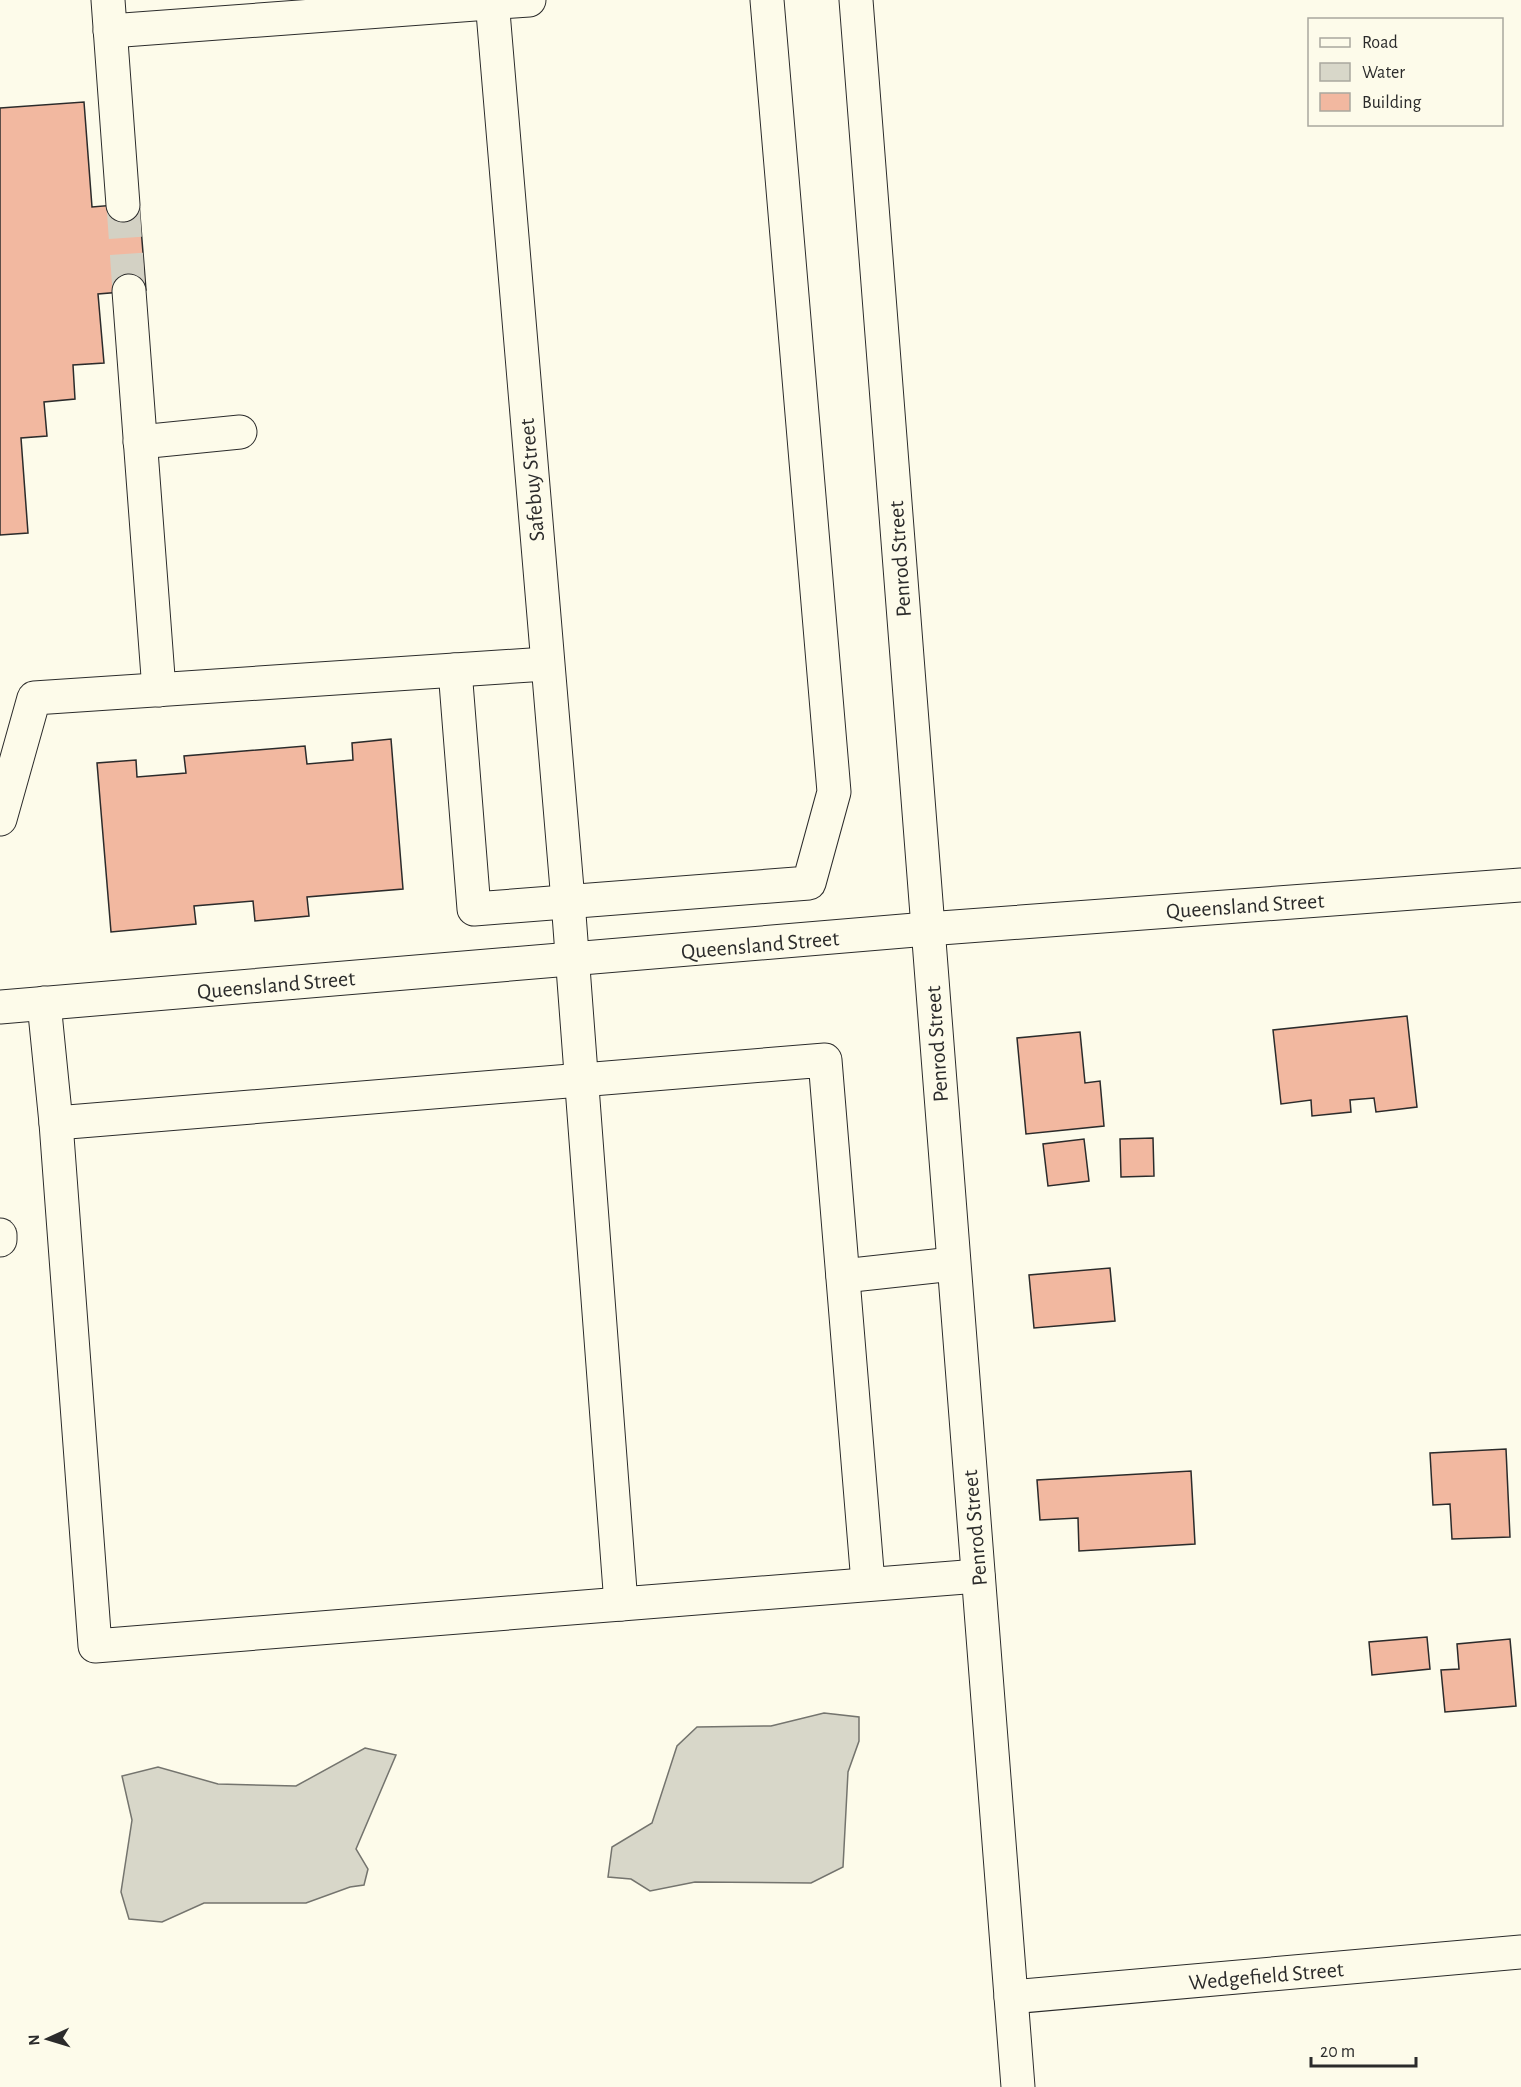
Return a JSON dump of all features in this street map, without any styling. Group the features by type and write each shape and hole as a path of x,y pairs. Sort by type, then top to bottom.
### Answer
{"street":[{"path":"123,205 109,15 530,0"},
{"path":"455,670 474,909 809,883 834,792 767,0"},
{"name":"Penrod Street","path":"856,0 1018,2087"},
{"name":"Safebuy Street","path":"492,1 546,664 573,961 621,1604"},
{"path":"129,291 159,690"},
{"path":"140,442 240,432"},
{"path":"0,819 6,779 34,698 546,664"},
{"name":"Queensland Street","path":"0,1006 573,961 927,929 1521,885"},
{"path":"44,1003 56,1123 95,1646 978,1576"},
{"path":"56,1123 582,1082 825,1060 868,1583"},
{"path":"0,1235 0,1240"},
{"path":"843,1276 953,1264"},
{"name":"Wedgefield Street","path":"1011,1997 1521,1952"}],"water":[{"path":"824,1713 859,1717 859,1741 848,1772 843,1867 811,1883 695,1882 650,1891 631,1879 608,1877 612,1847 652,1823 677,1746 697,1727 771,1726"},
{"path":"365,1748 396,1755 356,1849 368,1869 364,1885 350,1887 306,1903 204,1903 162,1922 129,1919 121,1892 132,1820 122,1776 158,1767 218,1784 296,1786"}],"building":[{"path":"84,102 92,207 139,203 146,290 98,294 104,363 73,365 75,399 44,402 47,436 21,438 28,533 0,535 0,108"},
{"path":"391,739 403,889 307,897 309,916 255,921 253,901 194,906 196,924 111,932 97,763 136,760 137,777 186,773 184,756 305,746 307,764 353,760 352,743"},
{"path":"1407,1016 1417,1107 1376,1112 1374,1098 1350,1100 1351,1112 1312,1116 1311,1100 1281,1104 1273,1030"},
{"path":"1080,1032 1085,1083 1100,1081 1104,1126 1026,1134 1017,1038"},
{"path":"1153,1138 1154,1176 1121,1177 1120,1139"},
{"path":"1084,1139 1089,1181 1048,1186 1043,1144"},
{"path":"1110,1268 1115,1321 1034,1328 1029,1275"},
{"path":"1506,1449 1510,1537 1452,1539 1450,1504 1433,1505 1430,1453"},
{"path":"1191,1471 1195,1544 1079,1551 1078,1518 1040,1520 1037,1480"},
{"path":"1427,1637 1430,1669 1372,1675 1369,1642"},
{"path":"1510,1639 1516,1706 1445,1712 1441,1670 1459,1669 1457,1644"}],"tunnel":[{"path":"123,205 129,291"}]}
